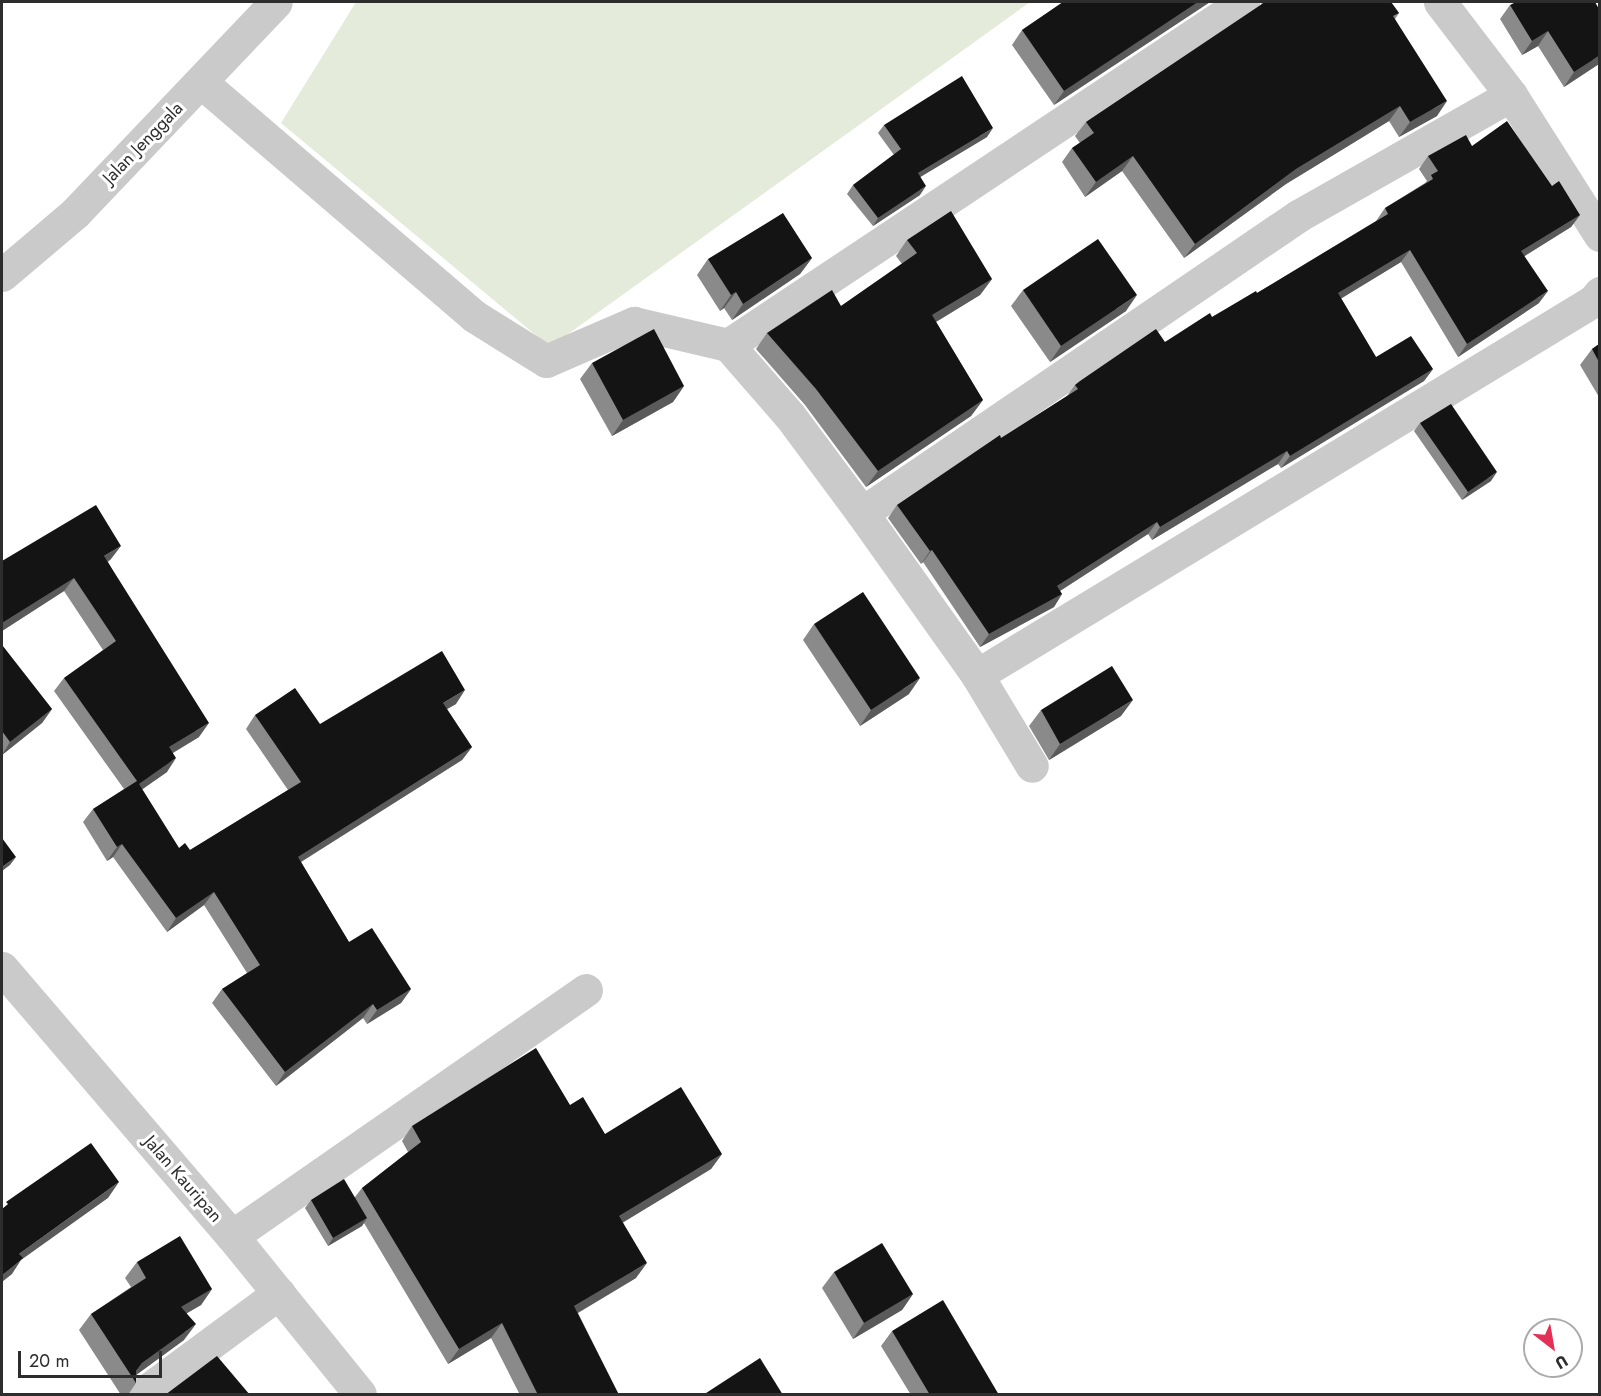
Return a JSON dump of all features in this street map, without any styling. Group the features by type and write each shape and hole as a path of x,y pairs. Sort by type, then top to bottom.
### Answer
{"street":[{"name":"Jalan Jenggala","path":"2,275 75,213 276,2"},
{"path":"728,345 1243,2"},
{"path":"1440,2 1511,95 1599,235"},
{"path":"201,82 474,316 546,361 634,323 728,345 790,416 862,513 977,675 1032,766"},
{"path":"862,513 1298,216 1511,95"},
{"path":"977,675 1593,301 1599,293"},
{"name":"Jalan Kauripan","path":"2,968 232,1236 360,1395"},
{"path":"232,1236 586,990"},
{"path":"142,1395 279,1293"}],"green space":[{"path":"356,2 1030,2 550,347 281,123"}],"building":[{"path":"1063,2 1198,2 1064,91 1022,30"},
{"path":"1265,2 1391,2 1399,13 1393,16 1447,101 1410,122 1400,106 1296,169 1195,244 1133,156 1096,182 1072,148 1094,133 1086,122"},
{"path":"1516,2 1595,2 1599,9 1599,56 1574,72 1548,31 1532,41 1510,5"},
{"path":"962,76 993,128 918,173 926,186 878,218 853,185 901,149 884,125"},
{"path":"1507,121 1552,186 1559,181 1580,215 1521,251 1548,291 1467,344 1410,250 1338,293 1376,357 1411,336 1433,369 1290,456 1287,451 1160,527 1157,522 1057,586 1062,594 989,634 932,550 930,551 897,505 1000,435 1001,438 1078,389 1075,385 1080,381 1156,329 1165,342 1210,313 1212,317 1256,291 1257,293 1388,214 1385,208 1433,179 1431,175 1438,171 1428,156 1466,135 1472,146"},
{"path":"951,211 992,279 932,315 983,400 878,471 816,389 767,333 832,290 841,306 917,253 907,240"},
{"path":"783,213 812,258 743,304 736,292 731,295 708,259"},
{"path":"1098,239 1137,295 1061,346 1023,290"},
{"path":"654,329 684,386 623,420 592,363"},
{"path":"1599,344 1599,362 1592,349"},
{"path":"1451,404 1497,472 1468,492 1420,423"},
{"path":"96,505 121,546 104,556 209,723 169,747 176,758 139,784 179,848 185,843 190,850 301,782 255,715 295,688 320,724 442,651 465,690 443,703 472,747 298,857 349,942 372,928 411,989 377,1010 373,1004 285,1072 222,989 260,965 214,892 176,918 122,844 117,847 93,809 137,781 64,678 116,641 74,578 2,623 2,561"},
{"path":"863,592 920,678 871,710 814,624"},
{"path":"2,645 52,709 10,742 2,731"},
{"path":"1112,666 1133,700 1060,744 1041,710"},
{"path":"2,838 16,857 2,867"},
{"path":"536,1048 570,1105 583,1097 605,1134 681,1087 722,1154 619,1216 647,1263 574,1306 619,1395 538,1395 502,1323 459,1349 362,1188 421,1142 412,1126"},
{"path":"91,1143 119,1182 19,1254 23,1258 2,1275 2,1209 8,1204 6,1202"},
{"path":"344,1179 367,1218 333,1238 311,1200"},
{"path":"180,1236 212,1289 181,1307 196,1324 142,1363 136,1371 136,1383 91,1314 146,1278 137,1262"},
{"path":"882,1243 913,1294 864,1323 834,1272"},
{"path":"943,1300 999,1395 930,1395 892,1331"},
{"path":"217,1356 250,1395 165,1395"},
{"path":"760,1358 783,1395 703,1395"}]}
